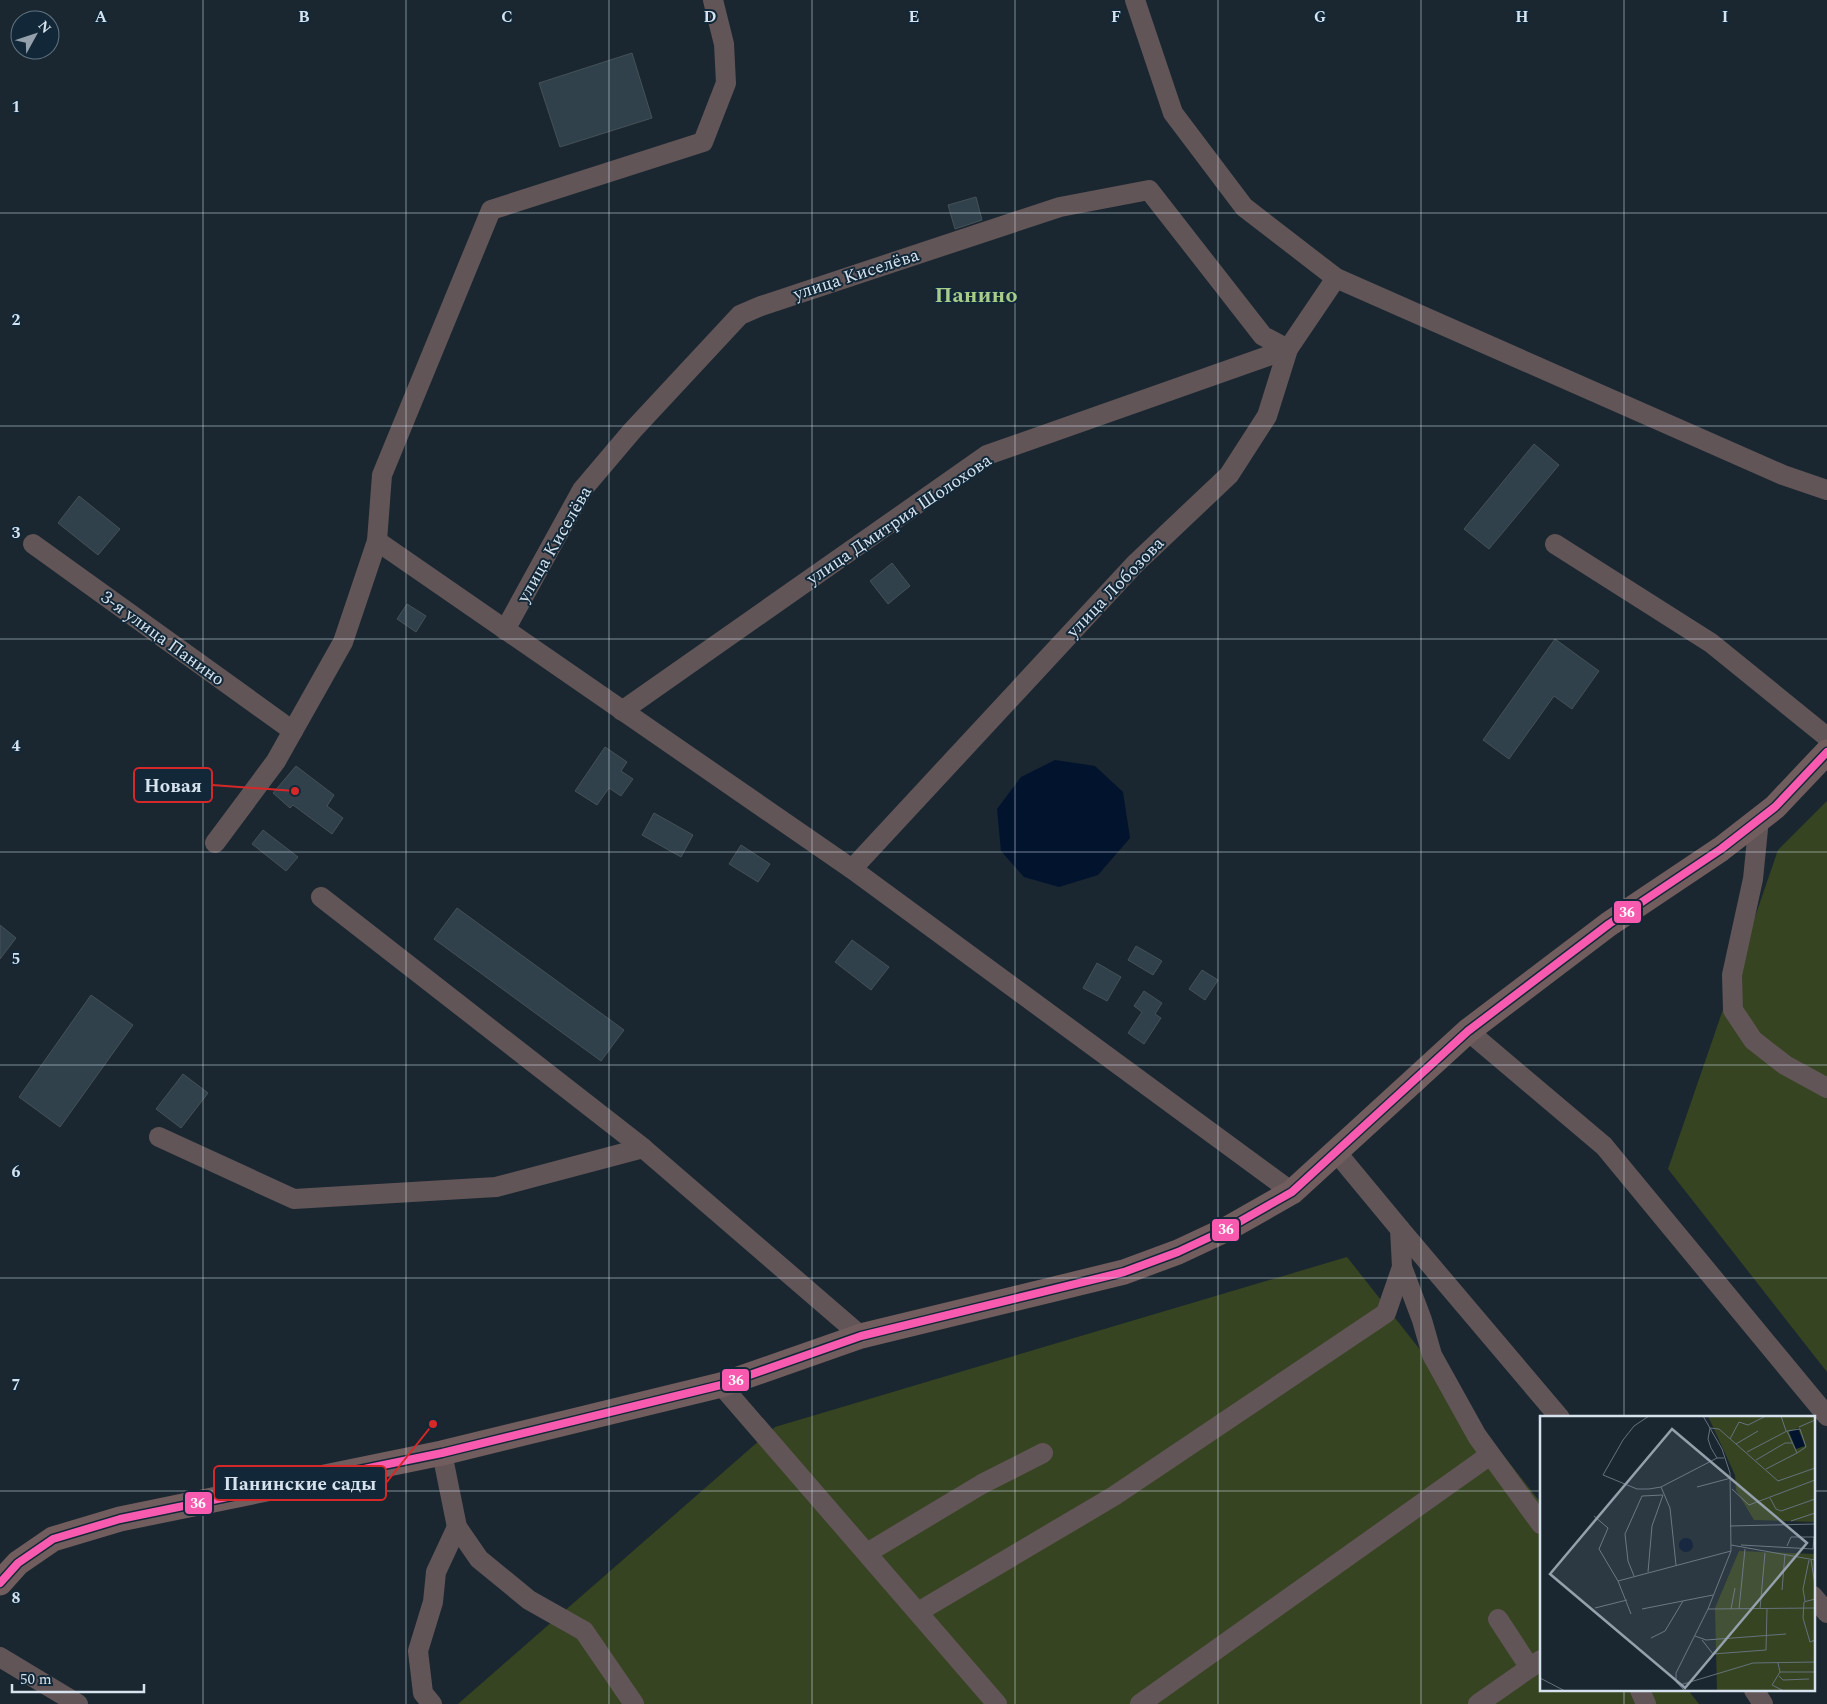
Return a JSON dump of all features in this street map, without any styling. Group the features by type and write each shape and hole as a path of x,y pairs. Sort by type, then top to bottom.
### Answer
{"main road":[{"path":"0,1583 18,1563 53,1539 120,1519 442,1453 721,1385 861,1336 1124,1272 1178,1252 1224,1230 1292,1192 1337,1153 1468,1031 1609,924 1687,873 1775,807 1827,752"}],"street":[{"path":"215,843 276,761 343,642 376,541 382,475 491,210 702,142 726,83 724,44 713,0"},
{"path":"1135,0 1173,113 1244,207 1336,278 1783,475 1827,490"},
{"name":"улица Киселёва","path":"505,630 582,490 632,431 740,315 761,306 1060,207 1149,190 1263,336 1288,349"},
{"name":"улица Лобозова","path":"852,869 1135,564 1229,476 1267,416 1288,349 1336,278"},
{"name":"улица Дмитрия Шолохова","path":"622,711 988,455 1288,349"},
{"path":"376,541 852,869 1292,1192"},
{"name":"3-я улица Панино","path":"33,544 293,731"},
{"path":"1555,544 1711,643 1827,737"},
{"path":"1759,819 1753,879 1732,975 1733,1010 1753,1040 1785,1065 1827,1088"},
{"path":"321,897 643,1148 861,1336"},
{"path":"1468,1031 1604,1146 1827,1416"},
{"path":"159,1137 294,1199 496,1187 643,1148"},
{"path":"1337,1153 1558,1416"},
{"path":"1400,1229 1402,1266 1432,1355 1476,1436 1540,1523"},
{"path":"918,1612 1114,1496 1386,1313 1402,1266"},
{"path":"721,1385 997,1704"},
{"path":"442,1453 457,1527 479,1559 529,1600 584,1631 634,1704"},
{"path":"867,1553 982,1484 1043,1453"},
{"path":"1140,1704 1490,1455"},
{"path":"432,1704 423,1693 418,1650 433,1602 436,1572 457,1527"},
{"path":"1814,1597 1827,1613"},
{"path":"1478,1704 1535,1664 1498,1618"},
{"path":"0,1657 78,1704"},
{"path":"1641,1692 1646,1704"},
{"path":"1755,1692 1763,1704"}],"green space":[{"path":"1827,801 1827,1372 1668,1169 1778,850"},
{"path":"1347,1257 1540,1502 1540,1692 1690,1692 1699,1704 458,1704 775,1427"}],"water":[{"path":"1055,760 1095,766 1123,792 1130,838 1098,875 1059,887 1024,877 1001,851 997,809 1021,777"}],"building":[{"path":"632,53 652,118 560,147 539,83"},
{"path":"976,197 982,220 955,229 948,205"},
{"path":"1534,444 1559,465 1489,549 1464,529"},
{"path":"79,496 120,529 98,555 58,523"},
{"path":"892,563 910,586 888,604 870,581"},
{"path":"407,604 426,616 416,632 397,619"},
{"path":"1555,639 1599,671 1572,709 1554,696 1509,759 1483,740"},
{"path":"605,747 627,762 621,771 633,779 621,796 609,788 597,805 575,791"},
{"path":"296,766 334,795 327,806 343,818 332,834 293,805 290,808 273,793"},
{"path":"654,813 693,835 681,857 642,835"},
{"path":"263,830 298,857 286,871 252,844"},
{"path":"741,845 770,864 758,882 729,864"},
{"path":"457,908 624,1030 601,1061 434,939"},
{"path":"0,925 16,938 0,959"},
{"path":"852,940 889,967 871,990 835,962"},
{"path":"1136,946 1162,961 1153,975 1128,960"},
{"path":"1097,963 1121,977 1107,1001 1083,988"},
{"path":"1202,970 1218,980 1205,1000 1189,989"},
{"path":"1144,991 1162,1003 1155,1014 1161,1018 1144,1044 1128,1033 1142,1012 1134,1006"},
{"path":"91,995 133,1025 60,1127 19,1097"},
{"path":"183,1074 208,1093 181,1128 156,1109"}],"transit line":[{"name":"36","path":"0,1583 18,1563 53,1539 120,1519 442,1453 721,1385 861,1336 1124,1272 1178,1252 1225,1230 1292,1192 1468,1031 1609,924 1721,849 1775,807 1827,752"}],"place":[{"name":"Новая","path":"295,791"},
{"name":"Панинские сады","path":"433,1424"}],"district":[{"name":"Панино","path":"976,294"}]}
